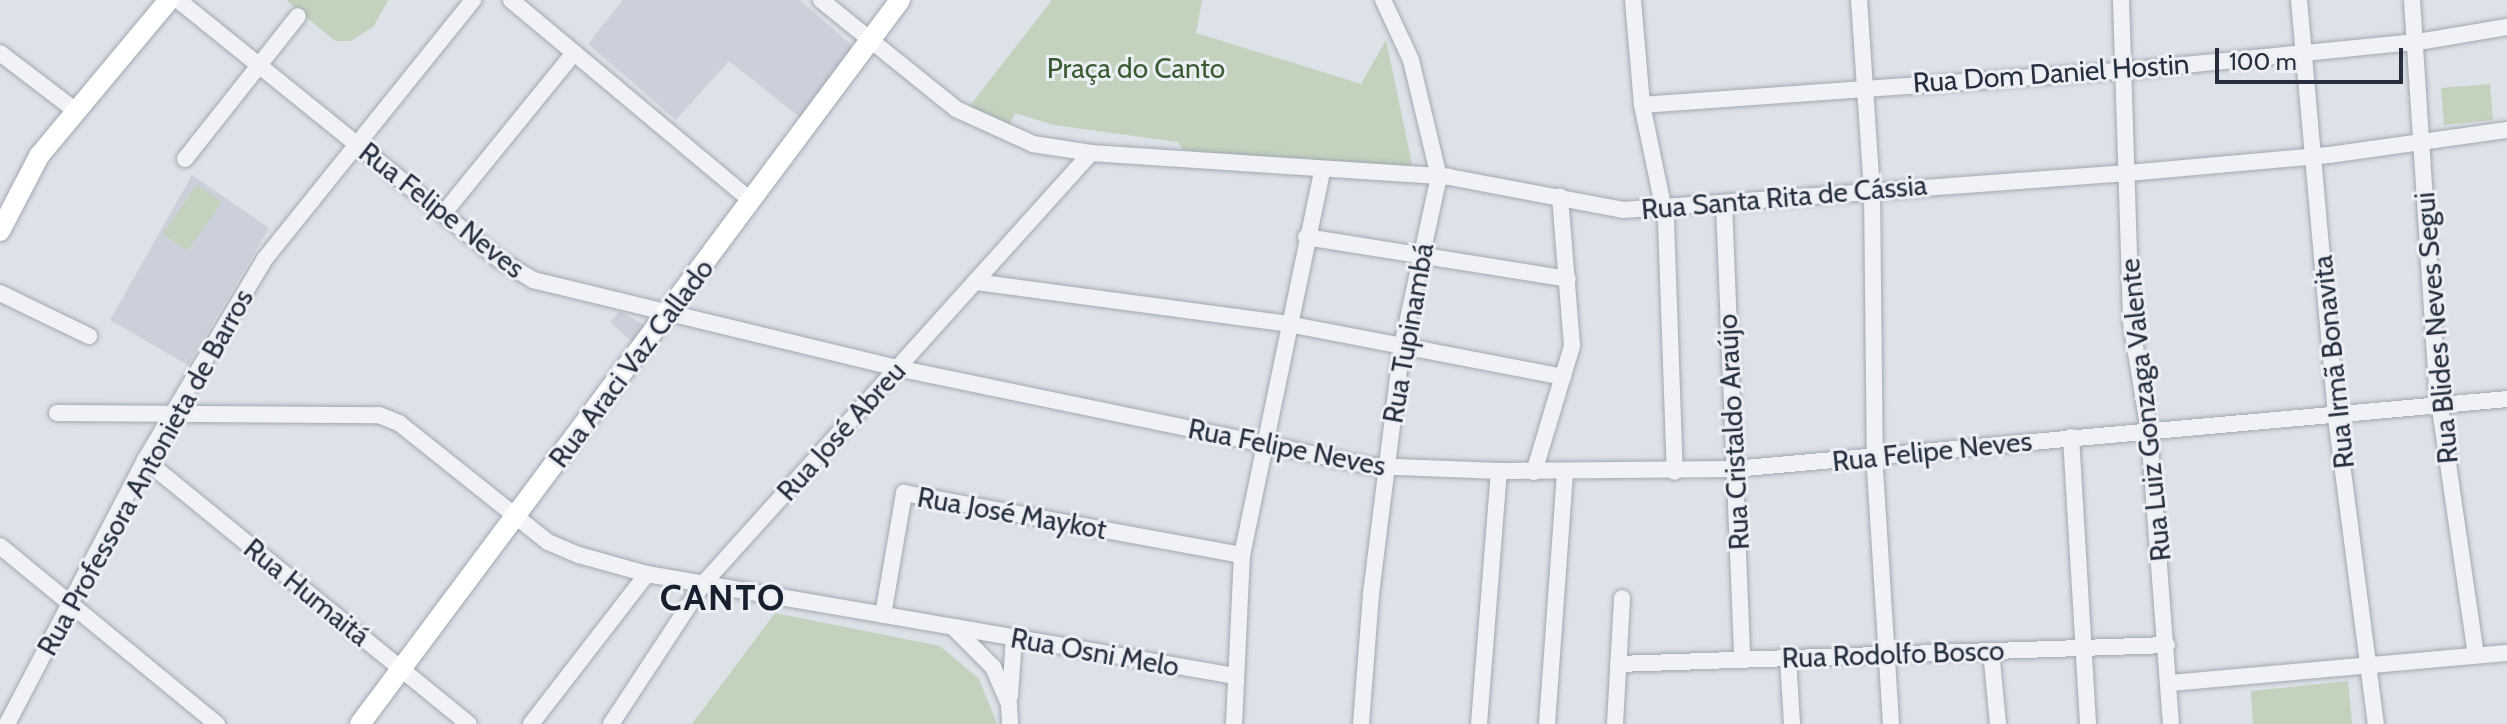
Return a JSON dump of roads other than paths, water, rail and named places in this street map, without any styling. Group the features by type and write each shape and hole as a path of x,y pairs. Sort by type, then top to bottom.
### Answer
{"main road":[{"path":"0,231 25,177 169,0"},
{"name":"Rua Araci Vaz Callado","path":"360,724 670,313 750,200 900,0"}],"street":[{"name":"Rua Felipe Neves","path":"178,0 443,214 533,280 897,368 1386,468 1534,472 1734,469 2336,412 2442,408 2507,399"},
{"name":"Rua Professora Antonieta de Barros","path":"7,724 145,460 264,260 473,0"},
{"path":"511,0 750,200"},
{"name":"Rua Santa Rita de Cássia","path":"821,0 869,41 983,125 1033,144 1091,153 1439,177 1560,196 1623,210 1724,204 1872,189 2128,173 2507,130"},
{"name":"Rua Tupinambá","path":"1361,724 1386,468 1402,346 1439,177 1411,60 1383,0"},
{"path":"1633,0 1642,105 1661,208 1666,220 1675,472"},
{"path":"1859,0 1872,189 1875,456 1891,724"},
{"name":"Rua Luiz Gonzaga Valente","path":"2121,0 2131,322 2149,432 2171,724"},
{"name":"Rua Irmã Bonavita","path":"2299,0 2310,154 2336,412 2371,663 2376,724"},
{"name":"Rua Blides Neves Segui","path":"2412,0 2424,141 2420,160 2442,408 2476,655"},
{"path":"185,159 298,16"},
{"name":"Rua Dom Daniel Hostin","path":"1642,105 2122,71 2416,41 2507,27"},
{"path":"0,53 76,111"},
{"path":"443,214 574,53"},
{"name":"Rua José Abreu","path":"611,724 703,584 1091,153"},
{"path":"1234,724 1242,555 1262,443 1322,171"},
{"path":"1534,472 1572,346 1560,196"},
{"name":"Rua Cristaldo Araújo","path":"1724,204 1742,660"},
{"path":"1306,237 1422,252 1568,279"},
{"path":"975,282 1288,324 1563,377"},
{"path":"0,293 89,336"},
{"name":"Rua Osni Melo","path":"57,413 175,411 379,415 399,423 515,516 564,550 647,574 1236,676"},
{"path":"2071,437 2088,724"},
{"name":"Rua Humaitá","path":"145,460 469,724"},
{"path":"1479,724 1499,471"},
{"path":"1547,724 1565,472"},
{"name":"Rua José Maykot","path":"883,615 904,493 1242,555"},
{"path":"0,546 217,724"},
{"path":"531,724 647,574"},
{"path":"1615,724 1622,598"},
{"path":"953,627 993,667 1009,704"},
{"path":"1010,724 1014,638"},
{"name":"Rua Rodolfo Bosco","path":"1618,664 2167,645"},
{"path":"1991,651 1998,724"},
{"path":"2170,683 2507,653"},
{"path":"1788,658 1792,724"}],"district":[{"name":"CANTO","path":"723,598"}],"park label":[{"name":"Praça do Canto","path":"1136,68"}]}
